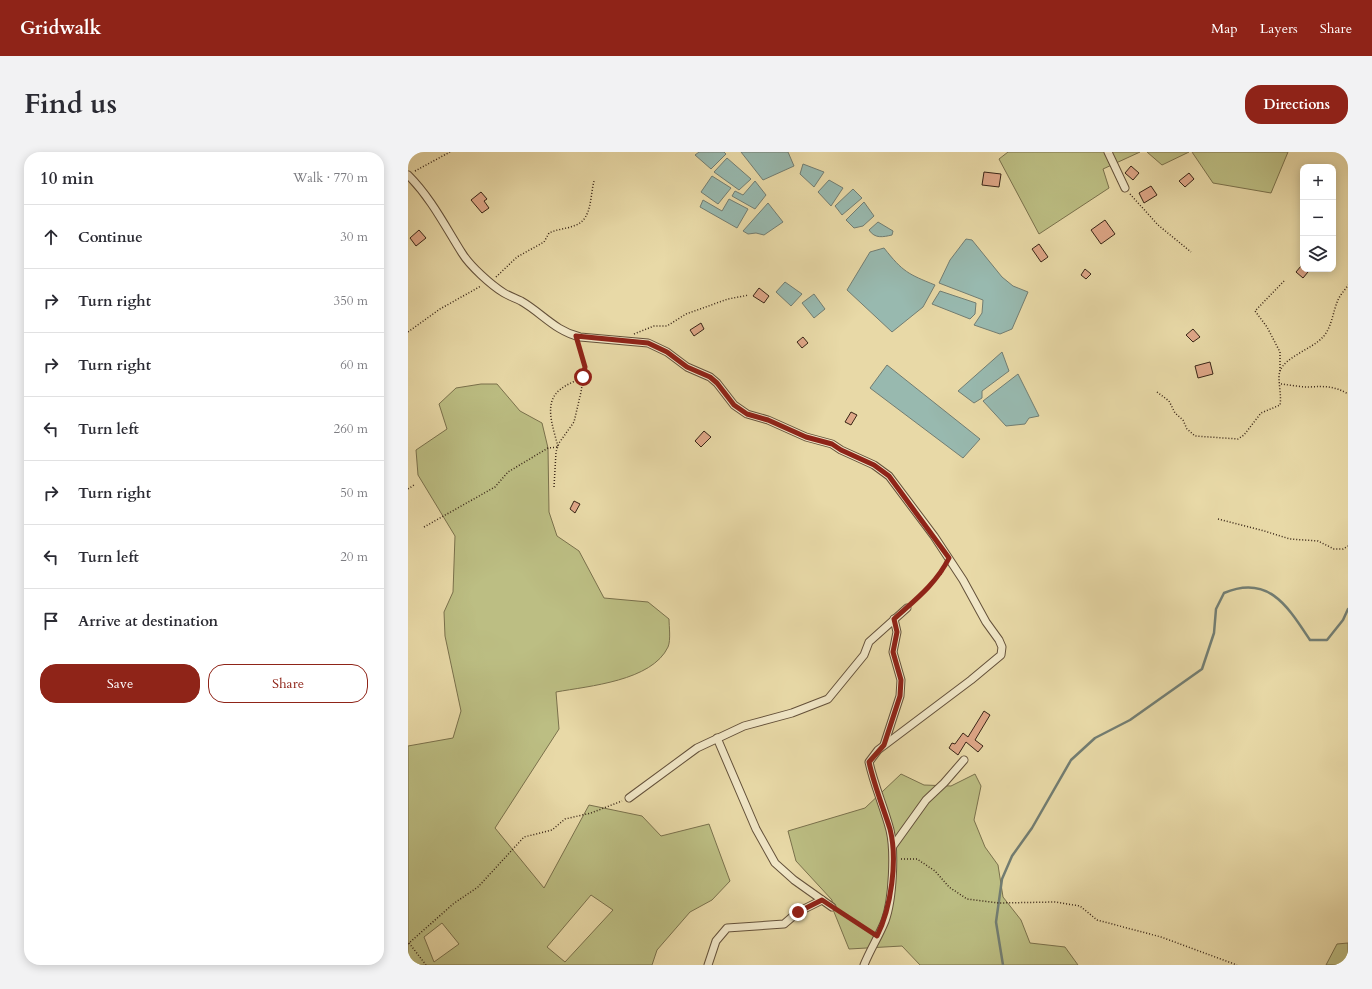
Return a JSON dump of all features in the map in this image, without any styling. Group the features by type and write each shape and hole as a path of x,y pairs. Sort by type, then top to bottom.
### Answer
{"street":[{"path":"1108,152 1125,188"},
{"path":"411,173 443,221 462,254 490,283 505,294 520,301 556,328 576,336 648,343 667,352 687,367 710,377 717,383 734,405 747,414 768,420 806,437 832,444 841,450 874,465 889,476 949,558 986,622 999,640 1002,647 1001,655 971,680 884,745 869,762 893,846 893,861 889,900 885,920 864,965"},
{"path":"629,798 697,748 717,738 744,726 792,713 828,699 864,655 869,642 907,608"},
{"path":"884,745 900,696 901,680 893,652 897,632 894,619"},
{"path":"717,738 756,829 775,863 832,907"},
{"path":"893,846 926,800 944,783 964,760"},
{"path":"708,965 716,941 727,928 784,924 798,912 822,900"}],"path":[{"path":"411,173 450,152"},
{"path":"408,332 440,309 485,283 490,283 517,257 544,242 549,233 576,225 584,220 588,212 594,181"},
{"path":"1125,188 1140,207 1191,252"},
{"path":"1157,392 1169,401 1175,413 1183,420 1190,434 1195,436 1238,439 1244,435 1261,413 1280,405 1280,352 1268,328 1255,311 1284,281"},
{"path":"1280,371 1288,361 1311,348 1324,336 1335,313 1338,301 1348,285"},
{"path":"633,334 654,326 667,326 686,314 728,299 749,295"},
{"path":"558,447 574,422 581,392 585,367 576,336"},
{"path":"554,486 558,447 550,408 551,399 560,389 583,377"},
{"path":"1281,384 1309,387 1319,385 1340,389 1348,394"},
{"path":"424,527 495,487 508,472 548,448 558,447"},
{"path":"408,489 414,485"},
{"path":"1218,519 1261,530 1290,540 1318,541 1334,549 1344,549 1348,546"},
{"path":"907,608 942,573 949,558"},
{"path":"426,965 408,943 453,904 478,888 524,838 552,830 565,819 591,813 629,798"},
{"path":"893,861 907,858 917,859 935,871 949,887 967,899 999,903 1055,902 1080,906 1097,920 1161,937 1237,965"},
{"path":"832,907 877,936"}],"green space":[{"path":"1008,152 1140,152 1103,169 1109,188 1039,234 999,159"},
{"path":"1147,152 1189,152 1162,165"},
{"path":"1192,152 1288,152 1271,193 1213,183"},
{"path":"481,384 497,384 520,411 542,423 548,448 549,512 557,536 579,551 604,598 648,602 669,619 670,637 668,647 660,658 648,668 634,675 618,680 556,692 559,729 495,828 544,888 589,805 642,816 661,836 709,824 730,881 712,900 690,912 657,950 652,965 408,965 408,746 453,738 461,711 445,636 444,612 453,592 455,536 418,475 416,450 447,429 439,404 456,388","holes":["591,895 613,910 565,962 547,947","442,923 459,944 434,962 424,937"]},
{"path":"901,774 924,785 951,786 975,774 981,786 974,820 985,847 998,865 1003,897 1021,920 1030,943 1065,947 1078,965 920,965 902,946 849,949 832,907 832,900 796,861 788,831 865,808"},
{"path":"1348,943 1348,965 1326,965 1337,944"}],"water":[{"path":"699,152 724,152 726,154 711,169 695,155"},
{"path":"741,152 788,152 794,166 763,180"},
{"path":"727,158 751,179 739,190 714,172"},
{"path":"803,164 824,172 814,187 800,174"},
{"path":"712,176 731,188 718,204 701,192"},
{"path":"829,180 843,188 831,206 818,192"},
{"path":"755,181 766,195 755,209 732,196 735,191 743,195"},
{"path":"853,189 862,198 842,215 835,206"},
{"path":"729,199 748,209 737,228 700,207 703,200 722,211"},
{"path":"864,202 874,216 863,226 854,228 846,220"},
{"path":"768,203 783,222 764,235 756,233 748,234 743,231"},
{"path":"878,222 893,231 892,235 879,237 871,233 869,230"},
{"path":"966,239 972,240 1002,277 1013,286 1028,292 1012,329 1000,334 974,325 982,313 983,300 939,283 950,260"},
{"path":"884,248 906,271 935,285 923,307 892,332 847,290 870,252"},
{"path":"785,282 802,294 791,306 776,292"},
{"path":"940,291 976,303 975,314 970,319 932,304"},
{"path":"814,294 825,309 814,318 802,303"},
{"path":"1002,352 1009,371 982,391 982,398 974,403 958,391"},
{"path":"887,365 980,439 963,458 870,388"},
{"path":"1018,374 1039,416 1029,418 1025,424 1006,426 983,401"}],"building":[{"path":"1131,166 1139,173 1133,180 1125,173"},
{"path":"984,172 1001,174 999,187 982,185"},
{"path":"1189,173 1194,179 1185,187 1179,181"},
{"path":"1151,186 1157,195 1144,203 1139,193"},
{"path":"481,192 487,199 484,201 489,208 482,213 471,200"},
{"path":"1105,220 1115,234 1101,244 1091,230"},
{"path":"419,230 426,238 416,246 410,238"},
{"path":"1039,244 1048,257 1041,262 1032,249"},
{"path":"1300,267 1300,272 1308,272 1303,278 1296,272"},
{"path":"1085,269 1091,274 1086,279 1081,275"},
{"path":"759,288 769,296 764,303 753,296"},
{"path":"701,323 704,329 694,336 690,330"},
{"path":"1193,329 1200,337 1193,342 1186,335"},
{"path":"803,337 808,343 802,348 797,342"},
{"path":"1210,362 1213,374 1198,378 1195,366"},
{"path":"851,412 857,415 851,425 845,422"},
{"path":"704,431 711,437 701,447 695,441"},
{"path":"574,501 580,504 575,513 570,509"},
{"path":"984,711 990,715 975,740 983,746 978,752 966,742 958,755 949,748 952,743 955,744 963,733 968,737"}],"waterway":[{"path":"1003,965 996,922 1002,879 1012,856 1032,828 1071,760 1095,738 1130,720 1202,669 1214,633 1216,609 1224,593 1240,588 1253,588 1265,591 1276,597 1294,616 1310,640 1327,640 1343,620 1348,609"}],"route":[{"path":"583,377 585,367 576,336 648,343 667,352 687,367 710,377 717,383 734,405 747,414 768,420 806,437 832,444 841,450 874,465 889,476 949,558 942,573 922,594 894,619 897,632 893,652 901,680 900,696 884,745 869,762 890,829 893,846 889,900 885,920 877,936 822,900 798,912"}]}
